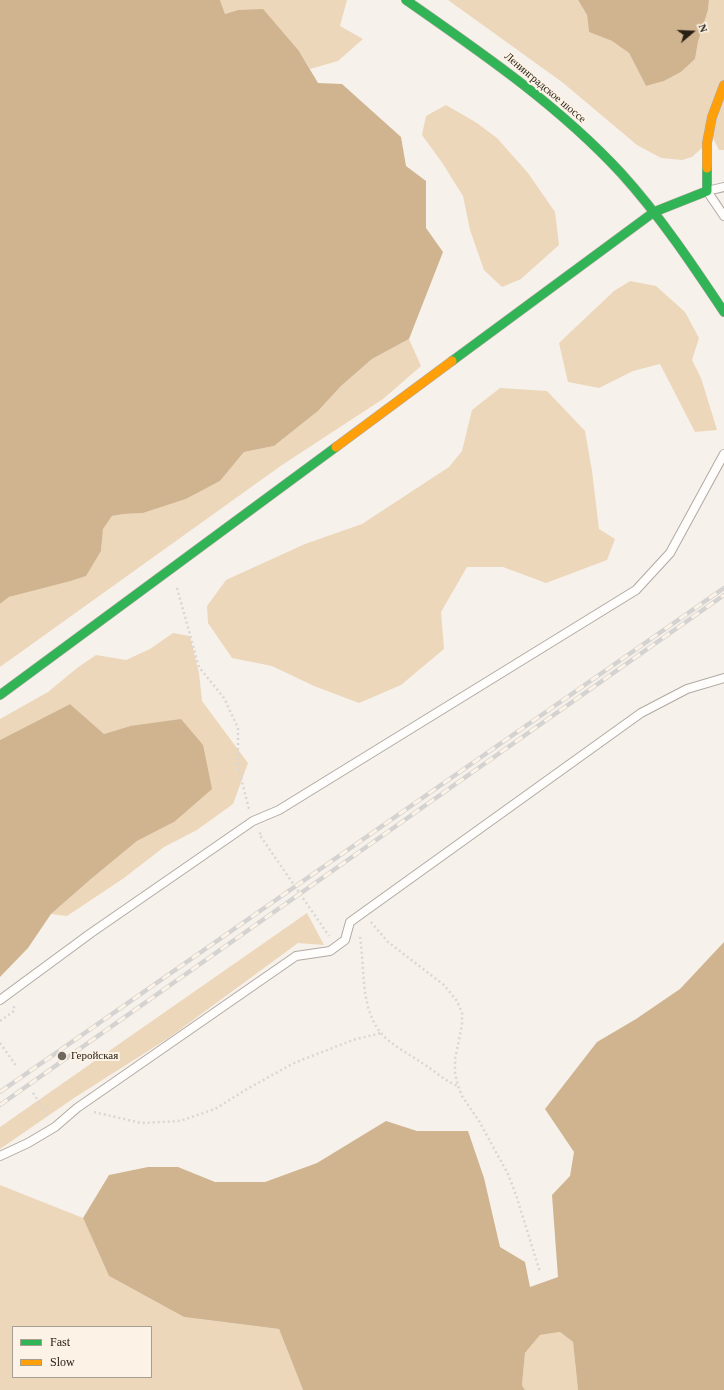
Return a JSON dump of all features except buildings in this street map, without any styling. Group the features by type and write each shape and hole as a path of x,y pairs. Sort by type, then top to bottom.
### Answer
{"street":[{"name":"Ленинградское шоссе","path":"406,0 471,44 520,81 564,118 604,156 654,212 689,260 723,311"},
{"path":"0,694 654,212 707,191 707,143 712,118 724,85"}],"lane":[{"path":"724,187 707,191 724,216"},
{"path":"723,311 724,297"},
{"path":"0,1000 91,933 253,821 279,810 636,590 670,553 724,454"},
{"path":"0,1156 28,1143 55,1127 77,1108 296,956 330,951 345,940 356,917 641,713 687,689 724,678"}],"path":[{"path":"171,568 199,667 224,698 238,728 238,766 253,821"},
{"path":"266,830 259,834 330,936 356,917"},
{"path":"356,917 369,1010 374,1023 381,1033 395,1044 450,1083 458,1086"},
{"path":"356,917 444,985 457,1001 462,1013 462,1025 455,1059 455,1073 458,1086 462,1096 479,1121 508,1174 540,1272"},
{"path":"0,1021 14,1011"},
{"path":"77,1108 141,1123 180,1121 216,1109 247,1089 294,1063 353,1040 381,1033"},
{"path":"0,1042 17,1067"},
{"path":"32,1093 49,1117"}],"shaded area":[{"path":"0,0 220,0 225,14 238,10 263,9 299,51 318,83 342,84 401,137 406,166 426,181 426,228 443,252 409,339 372,359 341,386 318,411 274,446 244,452 220,481 186,499 143,513 112,516 103,529 101,551 86,576 9,597 0,604"},
{"path":"220,0 347,0 340,26 363,39 338,61 310,69 299,51 238,10 225,14"},
{"path":"448,0 578,0 587,15 589,32 612,41 629,53 646,86 664,81 681,72 695,59 698,42 708,10 709,0 724,0 724,150 719,150 713,138 692,157 682,160 661,158 637,145 562,82"},
{"path":"578,0 709,0 708,10 698,42 695,59 681,72 664,81 646,86 629,53 612,41 589,32 587,15"},
{"path":"446,105 477,123 497,138 528,173 555,212 559,245 521,279 502,287 484,270 470,230 463,196 443,164 422,135 426,116"},
{"path":"630,281 656,286 685,312 699,338 692,360 701,378 717,430 695,432 660,364 633,371 599,388 568,382 559,343 614,291"},
{"path":"409,339 421,366 383,399 282,465 0,667 0,604 9,597 85,576 101,551 103,528 112,516 143,513 186,499 220,481 244,452 274,446 318,411 341,386 372,359"},
{"path":"500,388 547,391 585,431 592,471 599,529 615,539 607,560 546,583 503,567 467,567 441,612 444,649 401,685 359,703 314,686 272,666 232,658 208,623 207,606 226,580 305,544 362,524 449,467 462,451 472,410"},
{"path":"173,633 190,636 199,673 202,701 248,763 233,804 197,830 164,847 124,878 67,916 51,914 137,841 174,822 130,726 104,734 70,704 0,740 0,719 48,692 77,668 96,655 126,660 150,649"},
{"path":"70,704 104,734 130,726 181,719 203,745 212,789 174,822 137,841 51,914 28,948 0,977 0,740"},
{"path":"307,913 324,945 298,943 170,1037 74,1098 0,1149 0,1127"},
{"path":"724,942 724,1390 578,1390 573,1342 560,1332 540,1335 525,1353 522,1385 525,1390 303,1390 279,1329 184,1317 109,1276 83,1218 109,1175 148,1167 178,1167 215,1182 265,1182 317,1163 386,1121 417,1131 468,1131 484,1178 500,1247 525,1262 530,1287 558,1277 552,1195 570,1176 574,1152 545,1109 597,1042 636,1019 680,989"},
{"path":"0,1185 83,1218 109,1276 184,1317 279,1329 303,1390 0,1390"},
{"path":"560,1332 573,1342 578,1390 525,1390 522,1385 525,1353 540,1335"}],"railway":[{"path":"0,1092 724,588"},
{"path":"0,1105 724,595"}],"traffic: fast":[{"path":"406,0 491,60 545,102 597,148 649,206 688,258 724,312"},
{"path":"452,361 654,212 707,191 707,168"},
{"path":"0,695 336,447"}],"traffic: slow":[{"path":"707,168 707,143 712,117 724,85"},
{"path":"336,447 452,361"}],"place":[{"name":"Геройская","path":"62,1056"}]}
